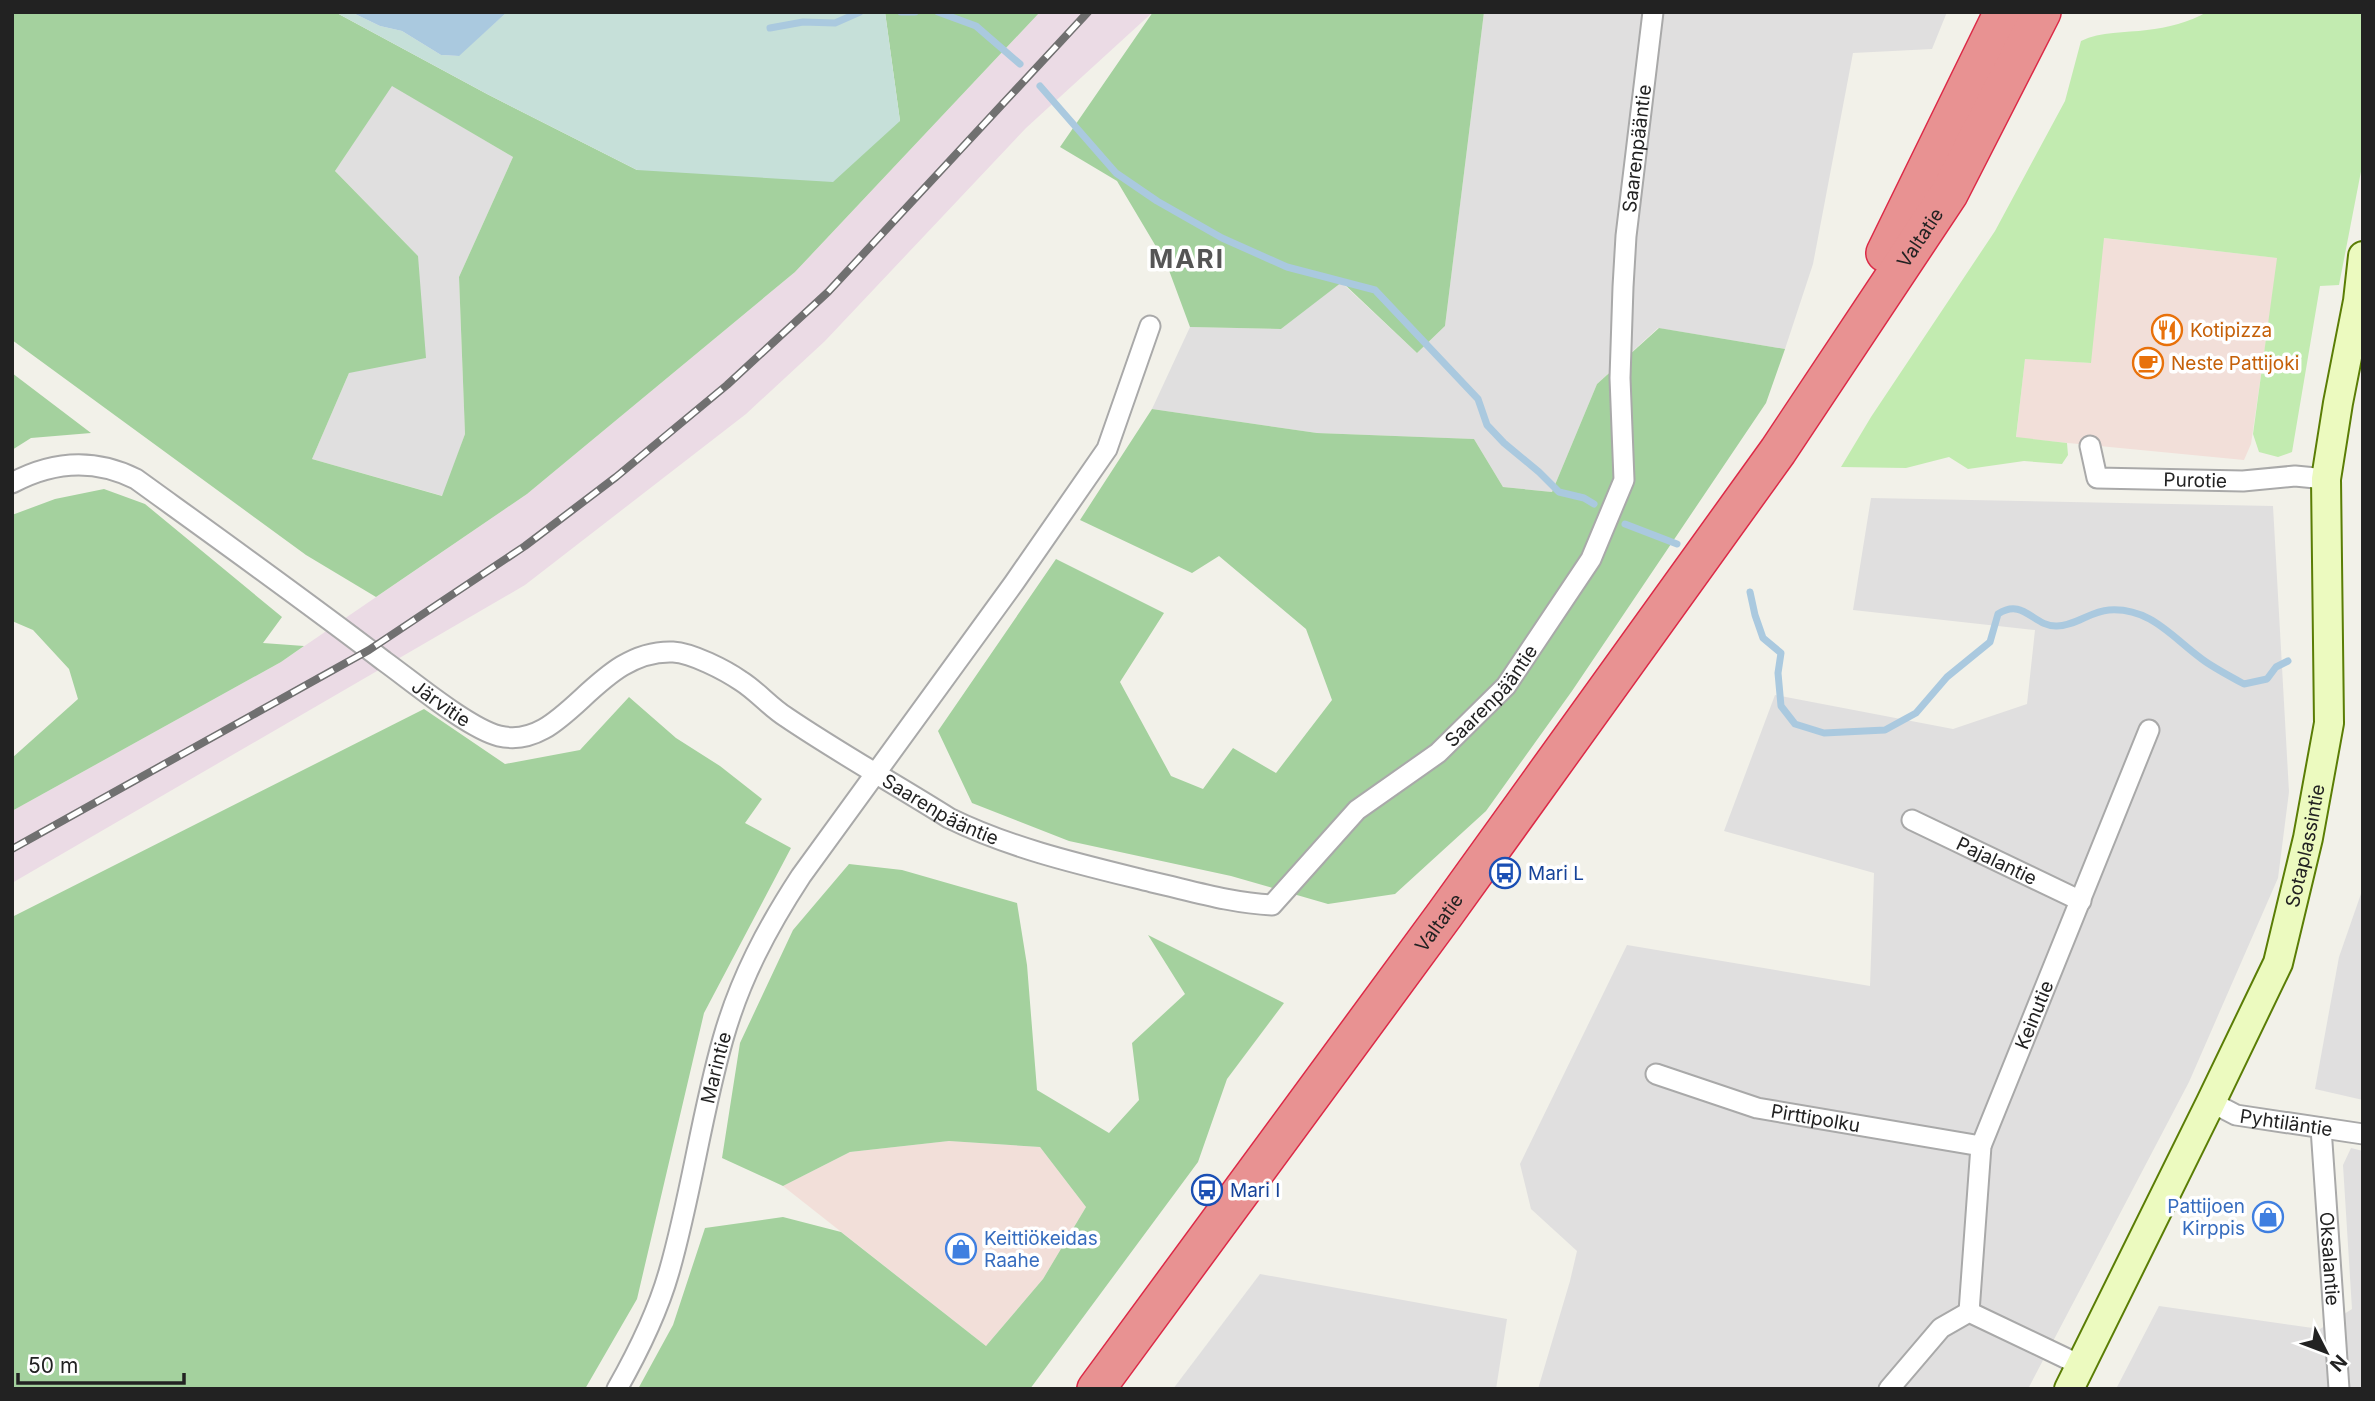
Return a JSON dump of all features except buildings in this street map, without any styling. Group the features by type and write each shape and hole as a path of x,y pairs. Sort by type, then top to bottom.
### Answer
{"highway":[{"name":"Valtatie","path":"1778,451 1895,235 2003,12"},
{"name":"Valtatie","path":"1096,1389 1468,881 1778,451 1949,194 2042,12"}],"street":[{"name":"Saarenpääntie","path":"876,773 949,818 1000,841 1243,904 1272,905 1357,810 1438,753 1506,686 1591,559 1624,480 1620,378 1626,236 1653,12"},
{"name":"Sotaplassintie","path":"2075,1377 2278,963 2308,838 2329,723 2326,479 2358,302 2363,256"},
{"name":"Marintie","path":"617,1389 645,1336 669,1273 723,1038 751,960 801,876 1014,583 1107,449 1150,326"},
{"name":"Purotie","path":"2090,446 2096,478 2243,481 2295,476 2326,479"},
{"name":"Järvitie","path":"12,484 49,467 69,464 92,464 119,470 136,479 483,731 519,738 532,735 561,718 610,673 650,654 674,652 698,659 741,680 784,716 876,773"},
{"name":"Keinutie","path":"1969,1312 1981,1146 2149,730"},
{"name":"Pajalantie","path":"1912,820 2081,901"},
{"name":"Pirttipolku","path":"1656,1074 1757,1108 1981,1146"},
{"name":"Pyhtiläntie","path":"2211,1102 2236,1115 2363,1134"},
{"name":"Oksalantie","path":"2321,1128 2339,1389"},
{"path":"1889,1389 1941,1328 1969,1312 2075,1377"}],"shaded area":[{"path":"335,12 351,12 380,26 402,31 441,55 458,56 507,12 885,12 900,121 833,182 637,170 487,94"},
{"path":"351,12 507,12 459,56 441,55 402,31 380,26"},
{"path":"1040,12 1153,12 1026,128 825,341 746,414 525,585 12,883 12,811 281,662 527,494 795,272"},
{"path":"1484,12 1947,12 1932,49 1853,53 1813,264 1785,349 1658,328 1597,384 1552,492 1503,487 1474,439 1317,433 1152,409 1190,327 1281,329 1341,282 1417,353 1445,326"},
{"path":"392,85 513,157 459,277 465,434 443,496 312,459 349,373 418,256 335,171"},
{"path":"2103,238 2278,258 2251,444 2244,460 2016,438 2025,358 2090,363"},
{"path":"1871,498 2273,506 2289,792 2278,878 2189,1082 2028,1389 1538,1389 1577,1251 1531,1209 1520,1164 1627,945 1870,986 1874,873 1724,831 1775,695 1953,729 2027,704 2035,630 1853,610"},
{"path":"2363,888 2363,1100 2315,1089 2339,957"},
{"path":"949,1141 1040,1147 1086,1207 1043,1279 986,1346 783,1186 850,1152"},
{"path":"2351,1148 2363,1151 2363,1389 2116,1389 2159,1306 2320,1329 2352,1309 2343,1165"},
{"path":"1260,1274 1507,1319 1496,1389 1173,1389"}],"green space":[{"path":"12,12 335,12 487,94 637,170 900,121 885,12 1040,12 795,272 527,494 376,597 306,555 12,340","holes":["392,86 513,157 459,277 465,434 442,496 312,459 349,373 426,358 418,256 335,171"]},
{"path":"1153,12 1484,12 1445,326 1417,353 1342,282 1281,329 1190,327 1167,265 1117,181 1060,147"},
{"path":"2207,12 2363,12 2363,161 2339,285 2320,286 2292,452 2278,457 2259,452 2253,434 2277,258 2104,238 2091,363 2025,359 2016,437 2067,443 2068,455 2062,464 2024,461 1968,469 1949,457 1906,468 1841,467 1871,417 1995,231 2065,101 2081,41 2105,34 2170,26"},
{"path":"1659,328 1785,349 1766,403 1572,691 1486,811 1395,894 1328,904 1231,876 1069,841 972,803 938,731 1056,559 1164,613 1120,682 1171,776 1203,789 1233,748 1276,773 1332,700 1306,629 1219,556 1192,573 1080,520 1152,409 1317,433 1474,439 1503,487 1552,492 1597,384"},
{"path":"12,373 91,433 31,438 12,450"},
{"path":"104,489 145,504 282,617 263,643 304,646 281,662 12,811 12,758 78,699 69,669 33,630 12,621 12,515 55,499"},
{"path":"629,697 676,738 720,766 762,799 745,823 791,848 704,1013 637,1299 585,1389 12,1389 12,917 424,709 505,764 580,750"},
{"path":"849,864 902,870 1017,903 1027,965 1037,1090 1109,1133 1139,1100 1132,1043 1185,994 1148,935 1284,1003 1227,1079 1198,1162 1030,1389 638,1389 673,1325 705,1228 783,1217 841,1232 986,1346 1043,1279 1086,1207 1040,1147 949,1141 850,1152 783,1186 722,1158 740,1043 793,930"}],"waterway":[{"path":"770,28 803,22 835,23 860,12"},
{"path":"901,12 915,12"},
{"path":"938,12 976,26 1020,64"},
{"path":"1040,86 1116,173 1157,201 1222,238 1287,267 1375,290 1478,399 1487,425 1504,443 1559,492 1584,498 1594,504"},
{"path":"1625,524 1677,544"},
{"path":"1750,592 1763,638 1781,653 1778,673 1781,706 1795,724 1824,733 1885,730 1916,713 1947,677 1990,642 1998,614 2007,610 2022,611 2041,622 2057,626 2070,624 2102,611 2124,610 2138,614 2162,627 2206,662 2244,684 2267,679 2276,667 2288,661"}],"railway":[{"path":"12,849 369,650 525,546 616,477 727,385 828,292 1088,12"}],"place":[{"name":"Kotipizza","path":"2167,330"},
{"name":"Neste Pattijoki","path":"2148,363"},
{"name":"Mari L","path":"1505,873"},
{"name":"Mari I","path":"1207,1190"},
{"name":"Pattijoen Kirppis","path":"2268,1217"},
{"name":"Keittiökeidas Raahe","path":"961,1249"}],"district":[{"name":"MARI","path":"1187,258"}]}
